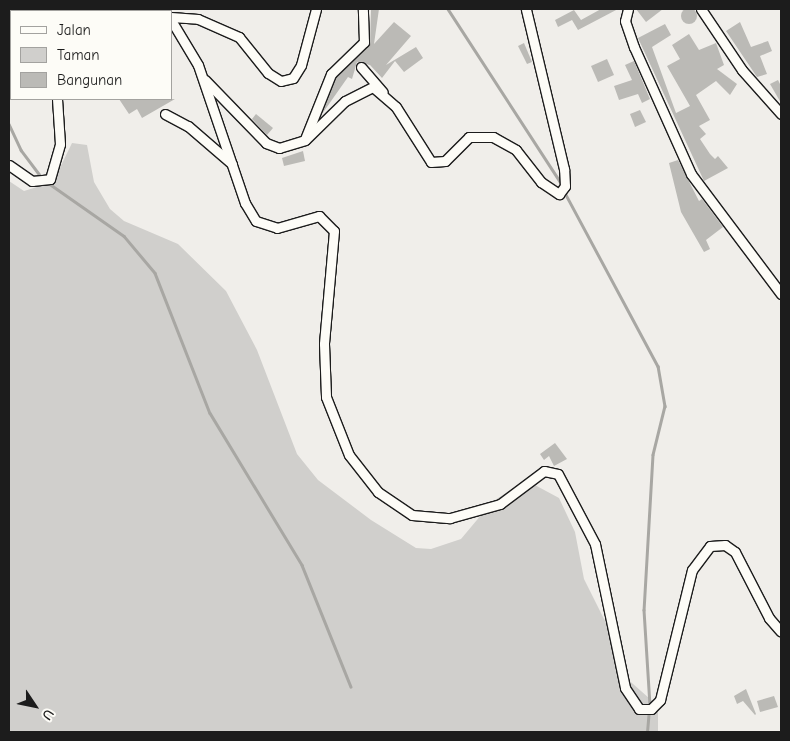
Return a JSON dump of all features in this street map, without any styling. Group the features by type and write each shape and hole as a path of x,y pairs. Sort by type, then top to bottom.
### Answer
{"street":[{"path":"172,19 198,19 239,37 268,74 281,81 292,78 301,65 316,9"},
{"path":"305,140 331,74 364,42 363,9"},
{"path":"361,67 383,92 431,162 445,161 469,137 493,136 522,155 549,190 562,193 564,169 526,9"},
{"path":"628,9 625,21 634,47 691,174 781,294"},
{"path":"701,9 742,70 781,114"},
{"path":"172,21 203,77 245,203 261,225 277,228 319,216 334,231 324,344 326,397 349,455 378,492 412,515 450,518 500,504 544,471 558,474 595,544 625,688 639,709 651,709 660,700 695,562 710,546 726,546 735,552 763,608 781,632"},
{"path":"203,77 266,143 286,148 305,140 364,88 383,92"},
{"path":"9,165 25,178 40,183 50,179 60,144 57,100"},
{"path":"165,114 192,129 232,164"}],"green space":[{"path":"72,143 87,145 94,182 110,209 124,221 178,244 226,291 257,350 297,454 318,480 371,520 416,548 431,549 461,539 492,502 518,485 533,484 559,498 575,532 584,579 611,633 624,676 658,706 658,732 9,732 9,181 24,191 53,182"}],"building":[{"path":"689,8 697,16 689,24 681,16"},
{"path":"371,9 379,9 374,44 394,22 411,36 386,65 416,47 423,58 404,72 395,61 382,78 370,65 357,62 352,79 348,77 322,114 336,78 370,45"},
{"path":"601,9 618,9 578,30 572,20 558,27 555,20 574,10 581,20"},
{"path":"636,9 663,9 646,22"},
{"path":"740,22 751,47 768,41 772,51 760,56 767,74 757,77 726,31"},
{"path":"665,24 671,35 652,47 676,113 690,106 667,66 680,59 672,45 689,34 699,50 716,43 724,65 717,69 737,84 730,95 716,81 696,95 710,120 699,126 706,134 700,139 710,154 715,159 718,156 728,168 704,181 638,38"},
{"path":"524,43 532,62 527,64 518,46"},
{"path":"607,59 614,75 598,82 591,66"},
{"path":"634,61 650,99 642,103 638,94 619,100 614,86 632,80 625,65"},
{"path":"778,80 781,86 781,103 770,84"},
{"path":"175,99 142,118 137,109 129,114 120,100"},
{"path":"640,110 646,122 635,127 630,114"},
{"path":"256,114 273,128 267,135 252,119"},
{"path":"303,151 305,161 284,166 282,158"},
{"path":"678,160 699,201 702,199 723,227 706,240 710,249 704,252 681,212 669,163"},
{"path":"555,443 567,459 554,466 549,456 544,460 540,454"},
{"path":"746,689 755,715 743,701 737,704 734,696"},
{"path":"774,696 778,707 760,712 757,701"}],"waterway":[{"path":"448,9 561,183"},
{"path":"9,124 21,150 42,178"},
{"path":"47,182 124,236 155,273 210,413 302,565 351,687"},
{"path":"564,191 658,366 665,406 653,455 644,610 650,706"},
{"path":"647,732 649,711"}]}
